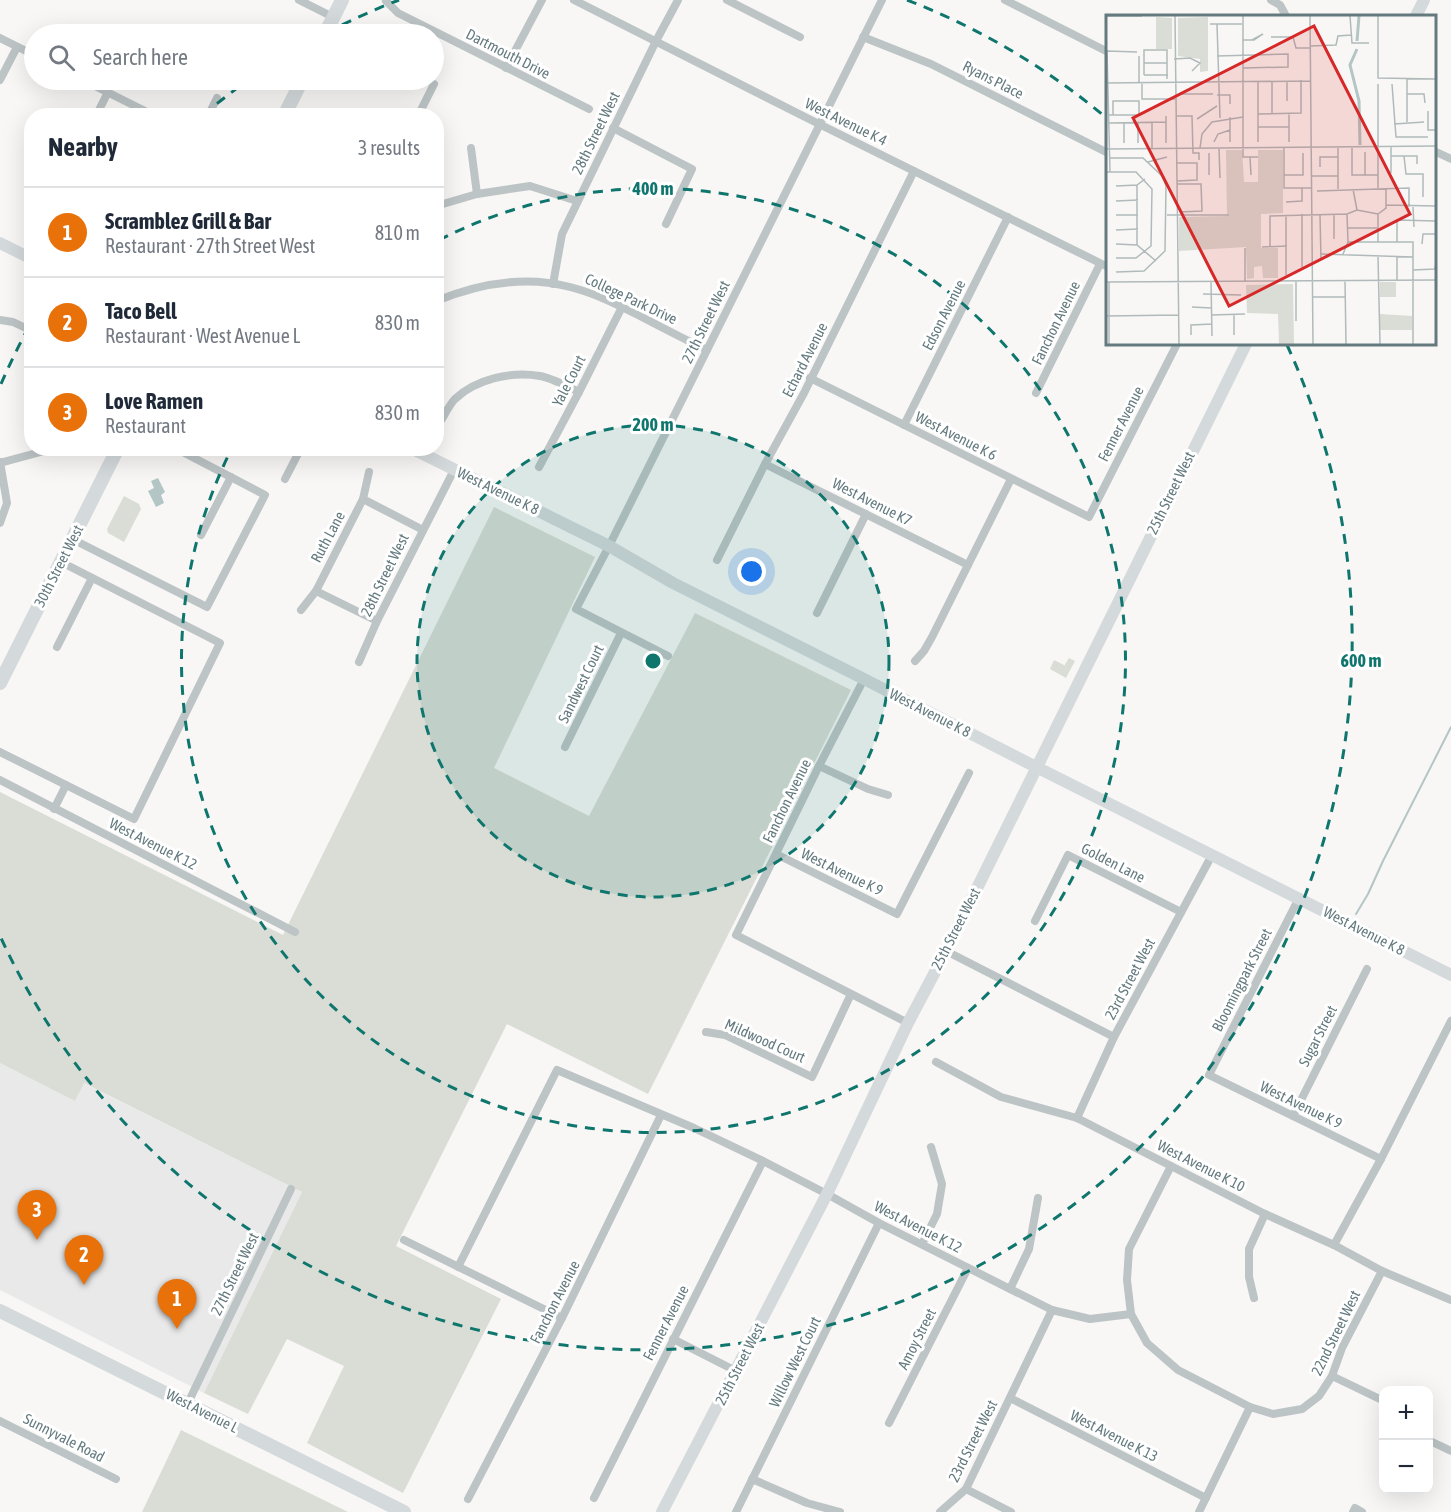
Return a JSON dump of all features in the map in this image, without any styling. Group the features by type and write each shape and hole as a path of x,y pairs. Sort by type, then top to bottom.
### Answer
{"main road":[{"path":"330,24 342,0"},
{"path":"288,108 297,90"},
{"name":"30th Street West","path":"0,683 114,456"},
{"name":"West Avenue L","path":"0,1311 404,1512"}],"street":[{"path":"299,0 333,17"},
{"path":"506,68 542,0"},
{"name":"West Avenue K 4","path":"574,0 1104,266"},
{"name":"28th Street West","path":"553,284 562,234 678,0"},
{"path":"727,0 800,37"},
{"name":"27th Street West","path":"621,633 576,609 882,0"},
{"path":"1005,0 1106,51"},
{"path":"1271,0 1280,5 1285,15"},
{"path":"1416,15 1424,0"},
{"name":"Dartmouth Drive","path":"386,1 398,14 418,24"},
{"name":"Dartmouth Drive","path":"444,37 589,109"},
{"name":"Ryans Place","path":"863,37 931,63 1106,152"},
{"path":"0,38 24,50"},
{"path":"0,80 17,46"},
{"path":"104,90 139,108"},
{"path":"422,108 431,90"},
{"path":"100,108 108,92"},
{"path":"212,108 217,98"},
{"path":"613,128 692,169 666,224"},
{"path":"471,148 477,194"},
{"path":"1436,152 1451,159"},
{"name":"Echard Avenue","path":"717,560 765,464 798,405 914,171"},
{"path":"444,204 477,194 530,186 577,201"},
{"name":"Edson Avenue","path":"904,425 1008,217"},
{"path":"0,243 24,252"},
{"name":"Fanchon Avenue","path":"1036,393 1104,266"},
{"name":"College Park Drive","path":"444,298 492,283 530,281 553,284 603,298 707,350"},
{"name":"Yale Court","path":"539,467 622,307"},
{"path":"0,320 13,322 24,327"},
{"name":"Fenner Avenue","path":"1089,517 1176,345"},
{"name":"25th Street West","path":"662,1512 827,1194 908,1023 946,951 1246,345"},
{"path":"444,416 454,400 470,388 491,379 516,375 541,376 579,392"},
{"name":"West Avenue K 6","path":"810,378 1089,517"},
{"path":"0,523 7,502 0,462 24,456"},
{"path":"72,539 207,607 265,495 190,456"},
{"path":"285,479 297,456"},
{"name":"West Avenue K 8","path":"427,456 609,546 674,583 1451,975"},
{"name":"West Avenue K7","path":"765,464 968,566"},
{"name":"28th Street West","path":"359,662 377,621 454,470"},
{"name":"Ruth Lane","path":"301,610 316,591 363,499 369,472"},
{"path":"201,535 231,477"},
{"path":"915,661 932,637 1011,478"},
{"path":"363,499 423,530"},
{"path":"817,613 866,514"},
{"path":"0,752 134,819 220,643 60,562"},
{"path":"57,647 92,578"},
{"path":"316,591 377,621"},
{"path":"621,633 668,656"},
{"name":"Sandwest Court","path":"565,747 621,633"},
{"name":"Fanchon Avenue","path":"851,994 736,935 864,679"},
{"path":"819,766 868,789 888,795"},
{"name":"West Avenue K 9","path":"776,854 897,914 969,773"},
{"name":"West Avenue K 12","path":"0,780 295,932"},
{"path":"54,808 66,785"},
{"name":"Golden Lane","path":"1035,921 1068,855 1181,912"},
{"name":"23rd Street West","path":"1077,1118 1114,1037 1212,855"},
{"name":"Bloomingpark Street","path":"1209,1075 1299,898"},
{"path":"946,951 1114,1037"},
{"name":"Sugar Street","path":"1293,1116 1367,969"},
{"path":"851,994 908,1023"},
{"name":"Mildwood Court","path":"706,1032 725,1035 812,1077 851,994"},
{"path":"1334,1245 1381,1159 1451,1021"},
{"name":"West Avenue K 10","path":"936,1062 1001,1097 1077,1118 1265,1214 1451,1300"},
{"name":"West Avenue K 12","path":"458,1267 557,1070 694,1128 763,1161 879,1223 1052,1310 1090,1319 1131,1314"},
{"name":"West Avenue K 9","path":"1209,1075 1381,1159"},
{"name":"Fanchon Avenue","path":"468,1499 562,1318 661,1114"},
{"path":"922,1244 937,1214 942,1184 931,1148"},
{"name":"Fenner Avenue","path":"594,1498 763,1161"},
{"path":"1171,1166 1129,1249 1127,1280 1131,1314 1147,1343 1178,1370 1250,1407 1199,1512"},
{"name":"27th Street West","path":"188,1403 291,1189"},
{"path":"1010,1289 1029,1249 1038,1198"},
{"path":"1254,1298 1249,1277 1249,1249 1265,1214"},
{"name":"Willow West Court","path":"736,1512 879,1223"},
{"path":"404,1240 562,1318"},
{"name":"Amoy Street","path":"889,1423 968,1268"},
{"name":"22nd Street West","path":"1250,1407 1273,1414 1302,1409 1318,1396 1332,1376 1342,1348 1382,1270"},
{"name":"23rd Street West","path":"940,1512 966,1488 1052,1310"},
{"path":"673,1339 736,1371"},
{"path":"1332,1376 1379,1399"},
{"name":"West Avenue K 13","path":"1010,1398 1206,1498"},
{"name":"Sunnyvale Road","path":"0,1421 116,1479"},
{"path":"1433,1442 1451,1451"},
{"path":"752,1479 807,1503 840,1512"},
{"path":"966,1488 1011,1512"}],"shaded area":[{"path":"158,478 165,492 161,495 164,503 156,507 148,491 154,488 151,481"},
{"path":"124,496 139,504 141,509 124,542 108,533 107,529"},
{"path":"494,507 595,557 494,768 589,816 695,613 851,690 648,1094 507,1024 396,1246 501,1299 403,1493 307,1443 344,1366 287,1339 248,1414 204,1393 302,1192 84,1083 75,1101 0,1063 0,792 283,935"},
{"path":"1069,658 1075,661 1066,678 1050,669 1054,660 1064,666"},
{"path":"0,1063 75,1101 83,1083 302,1192 204,1393 0,1290"},
{"path":"181,1430 348,1512 142,1512"}],"waterway":[{"path":"1356,914 1451,727"}],"place":[{"name":"Love Ramen","path":"37,1240"},
{"name":"Taco Bell","path":"84,1285"},
{"name":"Scramblez Grill & Bar","path":"177,1329"}]}
